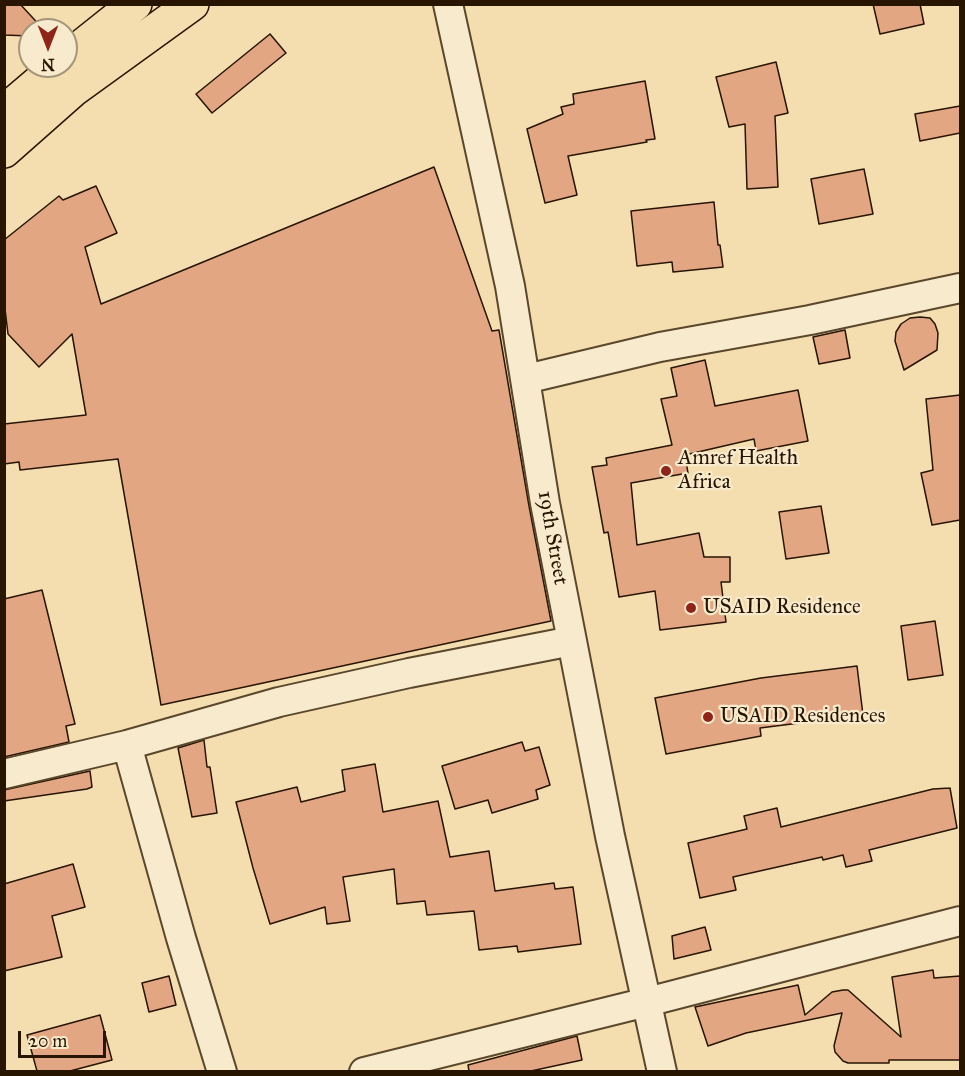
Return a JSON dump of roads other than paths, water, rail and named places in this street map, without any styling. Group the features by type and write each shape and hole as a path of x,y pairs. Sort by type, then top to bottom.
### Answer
{"main road":[{"path":"78,49 135,4"},
{"path":"4,151 73,90 192,4"},
{"path":"4,112 43,78"}],"street":[{"name":"19th Street","path":"448,4 510,286 545,503 610,836 662,1071"},
{"path":"526,379 660,347 810,320 960,288"},
{"path":"4,774 127,745 279,702 409,673 572,641"},
{"path":"127,745 181,938 222,1071"},
{"path":"364,1071 647,1002 960,921"}],"place":[{"name":"Amref Health Africa","path":"666,471"},
{"name":"USAID Residence","path":"691,608"},
{"name":"USAID Residences","path":"708,717"}]}
